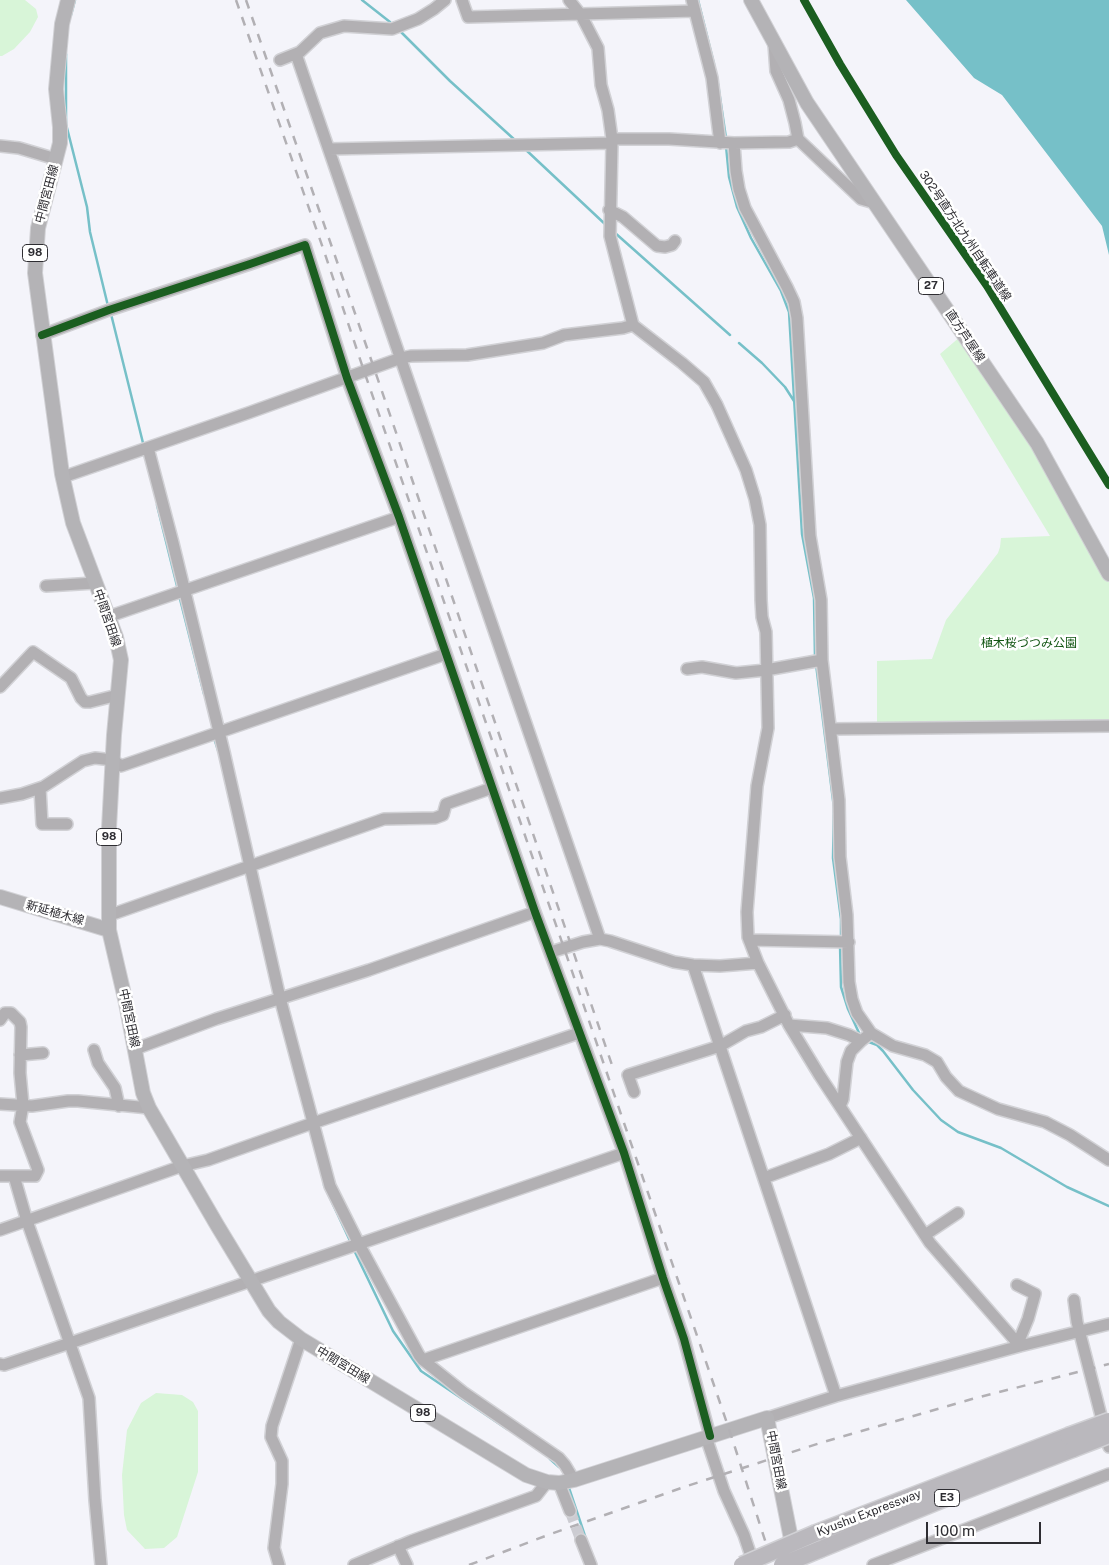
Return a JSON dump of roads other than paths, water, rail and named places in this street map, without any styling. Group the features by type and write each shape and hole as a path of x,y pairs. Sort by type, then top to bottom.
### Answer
{"highway":[{"name":"Kyushu Expressway","path":"782,1565 946,1498 1071,1442 1109,1420"},
{"name":"Kyushu Expressway","path":"742,1565 758,1561 816,1533 1071,1442 1109,1435"},
{"path":"729,1565 758,1561"}],"main road":[{"name":"中間宮田線","path":"68,0 62,24 56,89 60,135 56,159 38,228 34,273 62,476 73,523 116,637 121,660 109,828 110,930 143,1093 149,1108 250,1282 269,1311 279,1322 301,1339 526,1475 553,1482 574,1480 767,1418 796,1565"},
{"name":"直方芦屋線","path":"751,0 806,103 1037,443 1109,574"},
{"name":"新延植木線","path":"0,897 110,930"}],"street":[{"path":"280,60 300,52 320,33 344,26 392,29 418,19 444,0"},
{"path":"462,0 468,17 579,13 694,5 745,208 787,287 794,302 797,318 810,528 821,600 822,660 840,800 840,858 847,915 849,982 852,1000 857,1013 871,1032 893,1046 925,1055 937,1062 946,1077 959,1091 998,1109 1045,1122 1070,1135 1109,1160"},
{"path":"569,0 579,13 598,48 601,85 608,110 612,141 609,210 610,236 633,325 704,382 717,405 746,470 755,499 760,526 761,600 766,632 768,728 757,786 747,912 749,940 758,964 787,1020 840,1106 925,1236 955,1273 1019,1344"},
{"path":"774,44 776,71 789,100 798,139 861,199 875,203"},
{"path":"296,54 600,940"},
{"path":"329,149 669,139 727,142 788,142 798,139"},
{"path":"0,146 19,148 56,159"},
{"path":"609,210 623,216 657,246 665,247 672,245 675,241"},
{"path":"42,334 306,245 347,378 399,517 535,912 624,1153 684,1339 708,1437 724,1491 746,1541 758,1561"},
{"path":"62,476 148,448 401,358 411,356 467,355 543,343 564,335 623,328 633,325"},
{"path":"148,448 219,732 280,998 330,1186 422,1360 463,1392 559,1458 574,1480"},
{"path":"107,617 399,517"},
{"path":"46,586 95,583"},
{"path":"0,686 33,652 71,678 85,702 118,695"},
{"path":"0,798 40,788 83,761 95,758 113,760 121,766 446,654"},
{"path":"687,669 702,667 736,673 766,670 822,660"},
{"path":"831,728 1109,726"},
{"path":"40,788 42,824 67,824"},
{"path":"110,915 384,819 435,818 443,816 446,804 492,788"},
{"path":"135,1048 535,912"},
{"path":"551,952 583,942 600,940 610,941 674,962 720,966 758,964"},
{"path":"749,940 849,942"},
{"path":"694,965 836,1396"},
{"path":"0,1020 5,1013 11,1013 20,1022 23,1105 20,1122 38,1170 35,1176 0,1176"},
{"path":"634,1092 628,1075 720,1046 746,1031 787,1020 827,1028 861,1041"},
{"path":"840,1106 843,1099 847,1062 851,1051 871,1032"},
{"path":"0,1230 182,1166 208,1160 579,1033"},
{"path":"94,1050 98,1063 115,1088 119,1106"},
{"path":"20,1054 43,1053"},
{"path":"0,1104 32,1106 78,1101 149,1108"},
{"path":"764,1178 828,1154 861,1138"},
{"path":"0,1364 4,1365 70,1343 624,1153"},
{"path":"14,1176 27,1221 89,1398 101,1565"},
{"path":"925,1236 958,1213"},
{"path":"422,1360 663,1278"},
{"path":"1016,1285 1036,1294 1019,1344"},
{"path":"1074,1300 1080,1332 1109,1447"},
{"path":"767,1418 836,1396 1019,1344 1080,1332 1109,1324"},
{"path":"279,1565 274,1548 282,1484 282,1461 271,1437 272,1426 301,1339"},
{"path":"873,1565 1109,1474"},
{"path":"354,1565 398,1546 536,1496 553,1482 570,1511"},
{"path":"581,1540 591,1565"},
{"path":"398,1546 407,1565"}],"water":[{"path":"906,0 1109,0 1109,255 1102,226 1002,95 974,78"}],"waterway":[{"path":"71,15 75,0"},
{"path":"362,0 390,22"},
{"path":"698,0 714,64"},
{"path":"399,30 450,81 516,141"},
{"path":"66,54 66,124 87,207 90,232 108,306"},
{"path":"718,84 726,138"},
{"path":"726,146 729,177 737,207 751,238 781,291 789,312 802,534 814,598 815,658"},
{"path":"525,149 606,225"},
{"path":"614,232 730,335"},
{"path":"111,314 144,447"},
{"path":"739,343 785,387 794,401"},
{"path":"157,505 178,590"},
{"path":"179,595 204,694"},
{"path":"816,664 834,808 833,858 841,919 841,939"},
{"path":"214,738 218,750"},
{"path":"840,945 841,987 848,1009 860,1035"},
{"path":"866,1041 877,1045 913,1090 941,1120 958,1132 1001,1148 1067,1187 1109,1206"},
{"path":"324,1185 351,1243"},
{"path":"353,1248 393,1331 421,1371 507,1429"},
{"path":"550,1459 559,1467"},
{"path":"568,1485 586,1539"}],"tunnel":[{"path":"570,1511 581,1540"}],"railway":[{"path":"236,0 564,948 729,1429 773,1565"},
{"path":"246,0 614,1071"},
{"path":"469,1565 687,1486 820,1443 972,1399 1109,1364"}],"park label":[{"name":"植木桜づつみ公園","path":"1029,643"}]}
